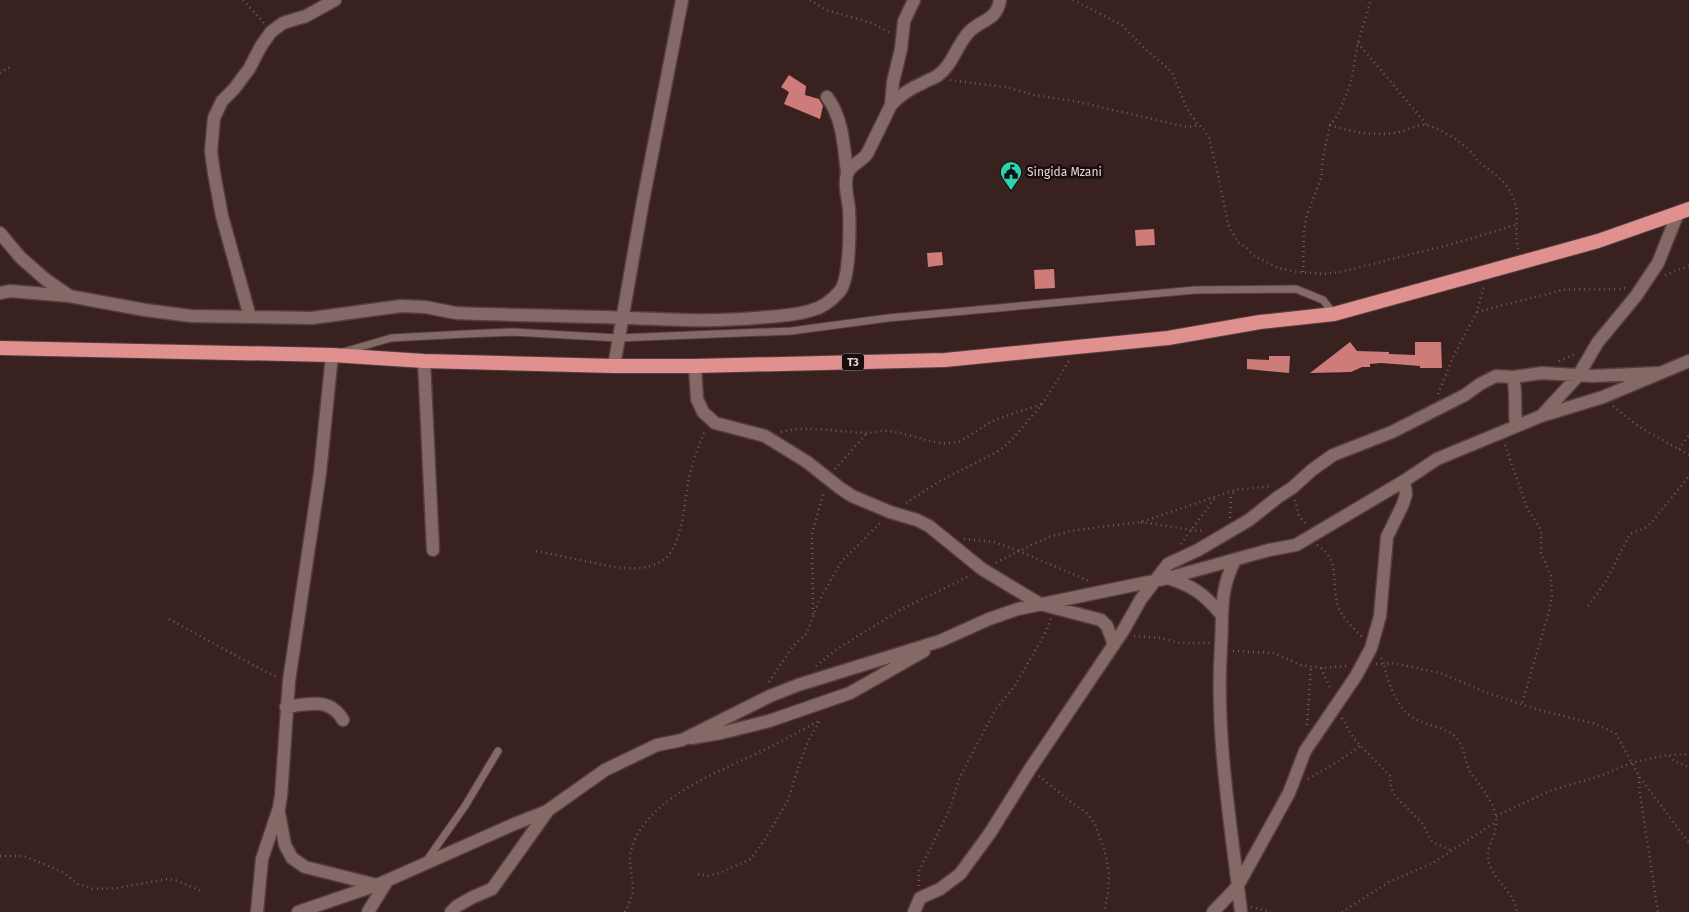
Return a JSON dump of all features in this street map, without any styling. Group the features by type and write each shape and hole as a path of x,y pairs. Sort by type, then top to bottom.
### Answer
{"highway":[{"name":"T3","path":"0,348 332,355 424,361 614,366 945,360 1168,338 1260,322 1334,314 1598,242 1684,211"}],"street":[{"path":"250,317 222,216 211,151 214,118 222,101 249,69 271,32 283,23 306,16 336,0"},
{"path":"614,366 682,0"},
{"path":"0,293 10,291 69,296 145,310 191,316 312,318 401,306 425,307 456,313 528,317 738,321 813,310 826,304 843,286 846,275 849,232 846,180 852,167 863,160 867,154 891,105 893,82 902,42 904,21 914,0"},
{"path":"891,105 907,91 936,77 949,66 963,39 971,30 994,15 1000,0"},
{"path":"827,96 834,105 838,119 848,173"},
{"path":"1541,416 1578,376 1598,342 1645,282 1658,263 1684,211"},
{"path":"0,233 20,257 45,279 69,296"},
{"path":"257,912 262,860 281,796 289,681 320,473 332,355"},
{"path":"424,361 432,550"},
{"path":"298,912 382,883 547,811 605,770 657,745 751,726 850,693 940,641 989,619 1040,604 1111,590 1296,545 1404,481 1437,459 1541,416 1604,397 1689,362"},
{"path":"695,366 697,399 703,412 710,419 720,424 765,436 792,452 852,496 929,526 982,569 1040,604 1101,620 1107,626 1114,645"},
{"path":"914,912 920,898 940,889 960,874 990,833 1030,769 1124,631 1141,599 1162,578 1168,564 1198,550 1249,520 1332,456 1392,432 1429,414 1496,376 1506,375 1513,377 1534,373 1578,376 1616,376 1648,372 1662,374"},
{"path":"1513,377 1516,426"},
{"path":"1212,912 1237,887 1289,793 1305,751 1361,667 1371,648 1380,616 1387,537 1403,504 1406,494 1404,481"},
{"path":"1234,560 1224,587 1221,614 1219,692 1229,829 1240,908"},
{"path":"1162,578 1183,583 1202,593 1221,614"},
{"path":"682,740 755,702 798,685 940,641"},
{"path":"286,707 316,703 326,704 338,711 343,720"},
{"path":"278,808 285,845 292,858 306,867 382,883"},
{"path":"451,912 457,906 473,897 492,889 547,811"},
{"path":"368,912 382,883"}],"lane":[{"path":"332,355 391,338 514,332 618,338 790,331 888,318 1195,290 1296,289 1323,300 1334,314"},
{"path":"423,864 465,806 498,752"}],"path":[{"path":"244,0 271,32"},
{"path":"810,0 826,10 872,23 902,42"},
{"path":"1075,0 1122,24 1142,46 1172,72 1186,107 1209,138 1218,170 1228,224 1238,242 1264,262 1278,268 1303,272 1322,274 1341,272 1516,226"},
{"path":"1303,272 1304,230 1307,215 1321,178 1323,168 1322,157 1330,125 1338,115 1351,82 1358,43 1371,0"},
{"path":"1358,43 1427,125 1462,144 1504,182 1512,194 1517,208 1516,240 1521,264"},
{"path":"0,73 10,67"},
{"path":"929,80 959,81 1005,87 1034,95 1074,101 1187,127 1198,125"},
{"path":"1330,125 1347,131 1381,133 1427,125"},
{"path":"1429,414 1452,357 1477,312 1488,273"},
{"path":"1477,312 1562,290 1576,288 1609,290 1627,288 1645,282"},
{"path":"1534,373 1598,342"},
{"path":"755,702 793,646 807,633 826,588 841,562 890,512 957,472 997,452 1011,441 1043,403 1078,346"},
{"path":"1604,397 1638,426 1689,455"},
{"path":"765,436 787,430 866,433 887,431 938,442 955,443 992,421 1043,403"},
{"path":"536,551 614,568 649,566 666,558 677,538 683,521 686,492 695,454 710,419"},
{"path":"814,616 812,533 828,478 866,433"},
{"path":"1501,434 1528,510 1540,526 1540,553 1551,576 1552,596 1549,611 1522,704"},
{"path":"1679,449 1689,435"},
{"path":"1588,606 1605,583 1630,534 1647,527 1689,476"},
{"path":"814,668 837,649 900,610 1049,537 1070,531 1141,522 1235,490 1274,486 1292,488 1299,516 1305,524 1318,531"},
{"path":"1229,532 1230,508 1235,490"},
{"path":"1168,564 1190,530 1215,498"},
{"path":"1141,522 1190,530"},
{"path":"944,538 994,542 1111,590"},
{"path":"1305,538 1324,549 1330,555 1337,604 1341,613 1380,656 1389,682 1401,707 1417,720 1451,732 1460,742 1471,772 1488,797 1496,816 1496,832 1487,854 1495,876 1514,898 1517,912"},
{"path":"920,898 919,871 948,811 960,777 995,710 1014,688 1047,630 1054,608"},
{"path":"169,619 266,672 289,681"},
{"path":"1124,631 1136,637 1160,638 1180,643 1197,642 1221,647 1274,653 1301,665 1311,667 1361,667"},
{"path":"1384,664 1393,663 1440,672 1485,692 1602,727 1608,732 1616,734 1639,776 1689,842"},
{"path":"1307,728 1311,667"},
{"path":"1322,668 1349,732 1390,776 1395,796 1422,824 1432,842 1452,851"},
{"path":"698,874 707,876 717,874 750,859 769,833 788,800 808,740 825,715"},
{"path":"625,912 633,892 629,858 634,841 653,812 714,772 768,748 822,720"},
{"path":"1289,793 1360,746"},
{"path":"1496,816 1552,790 1600,776 1631,763 1667,755 1689,754"},
{"path":"1667,755 1674,761 1689,767"},
{"path":"1030,769 1086,812 1095,824 1110,873 1104,912"},
{"path":"1639,776 1640,794 1658,912"},
{"path":"1342,912 1389,882 1433,863 1497,821"},
{"path":"0,856 24,856 63,872 78,884 93,889 117,888 168,879 178,881 203,892"},
{"path":"1240,908 1271,912"}],"building":[{"path":"789,75 806,86 805,95 819,99 823,106 820,119 784,104 789,92 781,87"},
{"path":"1154,229 1155,245 1136,246 1135,230"},
{"path":"942,252 943,265 928,267 927,253"},
{"path":"1054,269 1055,288 1035,289 1034,270"},
{"path":"1350,342 1357,351 1415,355 1415,342 1441,342 1442,368 1420,368 1420,366 1381,363 1370,364 1370,367 1362,367 1351,372 1310,373"},
{"path":"1269,356 1290,356 1289,373 1247,369 1247,359 1269,360"}],"place":[{"name":"Singida Mzani","path":"1011,191"}]}
